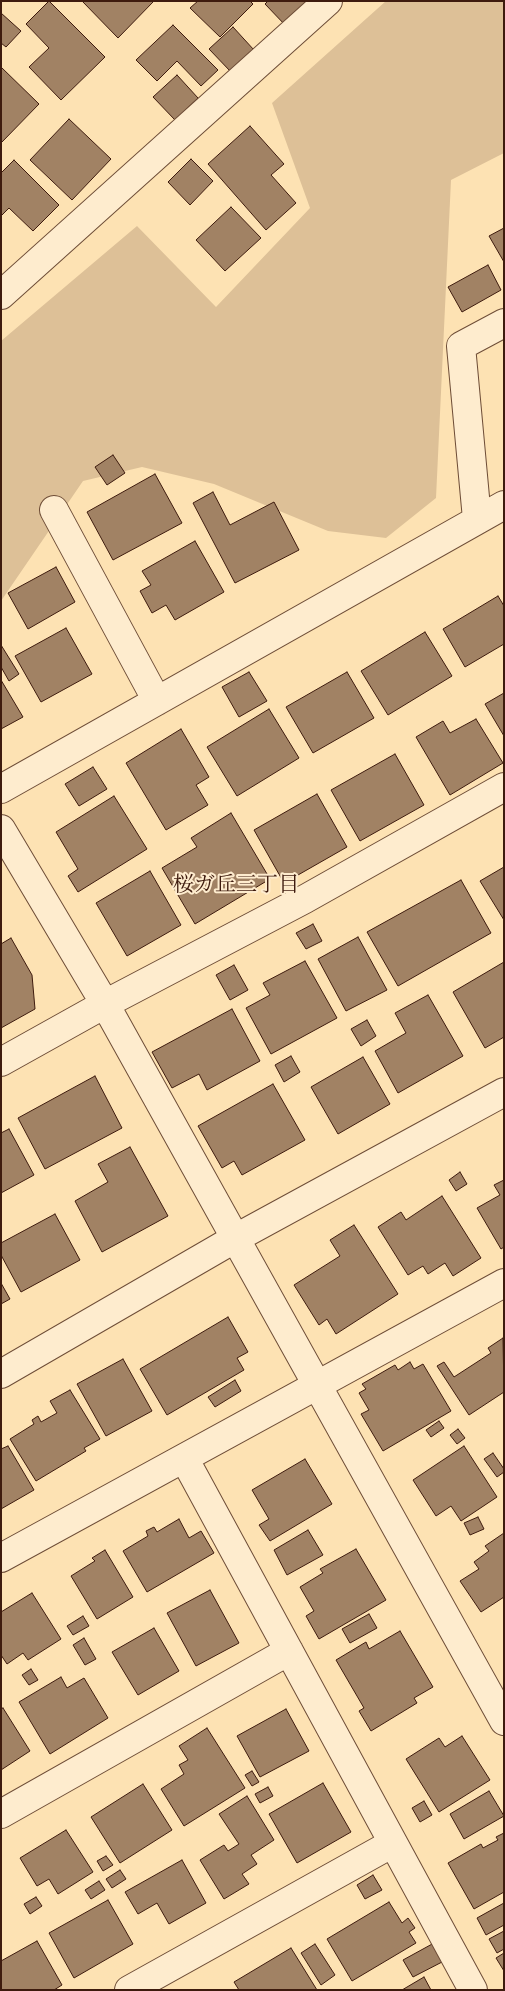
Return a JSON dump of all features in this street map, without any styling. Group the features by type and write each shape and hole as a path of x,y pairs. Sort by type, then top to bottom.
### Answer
{"street":[{"path":"1,295 328,1"},
{"path":"477,519 461,346 504,323"},
{"path":"1,789 504,505"},
{"path":"54,510 157,701"},
{"path":"1,1062 105,1004 305,899 504,787"},
{"path":"1,830 105,1004 504,1721"},
{"path":"1,1374 236,1238 504,1092"},
{"path":"1,1558 503,1286"},
{"path":"184,1458 473,1990"},
{"path":"1,1814 289,1651"},
{"path":"129,1990 393,1844"}],"shaded area":[{"path":"386,1 504,1 504,153 451,180 436,498 386,538 328,531 214,484 142,467 83,481 1,601 1,341 137,226 216,307 310,208 272,103"}],"building":[{"path":"49,1 105,57 61,100 29,67 49,48 26,24"},
{"path":"82,1 152,1 153,2 118,38"},
{"path":"198,1 250,1 253,4 220,37 190,8"},
{"path":"268,1 307,1 310,5 287,27 265,4"},
{"path":"1,13 21,31 6,47 1,43"},
{"path":"173,25 218,70 201,86 177,61 157,81 136,60"},
{"path":"233,27 254,50 231,72 209,49"},
{"path":"1,67 39,104 2,142 1,141"},
{"path":"177,75 198,98 175,120 153,97"},
{"path":"69,119 111,159 72,200 30,160"},
{"path":"250,126 284,164 271,175 296,203 266,230 208,164"},
{"path":"191,159 213,181 190,205 168,182"},
{"path":"14,160 59,205 33,231 9,208 1,216 1,173"},
{"path":"231,207 261,238 225,271 196,240"},
{"path":"504,228 504,262 489,236"},
{"path":"488,265 501,290 462,312 448,287"},
{"path":"113,455 125,473 107,485 95,467"},
{"path":"155,474 182,523 113,560 87,512"},
{"path":"213,492 230,525 274,502 299,550 235,583 193,503"},
{"path":"195,541 224,592 175,620 166,605 152,613 140,591 151,585 142,571"},
{"path":"56,567 75,602 28,629 8,593"},
{"path":"498,596 504,606 504,644 465,667 443,629"},
{"path":"66,628 92,674 41,702 15,656"},
{"path":"425,632 452,676 388,715 361,671"},
{"path":"1,645 19,674 9,681 1,667"},
{"path":"249,672 267,701 239,717 222,687"},
{"path":"347,672 374,718 313,753 286,707"},
{"path":"1,680 23,717 1,729"},
{"path":"504,693 504,736 485,704"},
{"path":"269,709 299,758 237,796 207,747"},
{"path":"476,719 503,763 450,795 416,737 443,721 450,733"},
{"path":"181,729 209,777 196,785 208,805 166,830 126,763"},
{"path":"395,754 424,805 360,841 331,790"},
{"path":"93,767 107,789 79,806 65,784"},
{"path":"317,794 347,847 284,883 254,830"},
{"path":"114,796 147,849 78,892 68,876 78,869 56,832"},
{"path":"231,813 270,879 195,924 162,868 197,847 191,838"},
{"path":"504,867 504,920 480,881"},
{"path":"150,871 181,925 127,956 96,903"},
{"path":"461,880 491,933 398,986 367,932"},
{"path":"313,924 322,941 306,949 296,933"},
{"path":"358,937 387,990 346,1011 318,959"},
{"path":"11,938 32,975 35,1009 1,1028 1,944"},
{"path":"305,961 337,1018 271,1054 246,1008 270,995 263,983"},
{"path":"504,962 504,1037 485,1048 453,992"},
{"path":"234,965 248,990 230,1000 216,975"},
{"path":"428,995 463,1056 398,1093 375,1051 406,1033 395,1013"},
{"path":"232,1009 260,1061 207,1090 199,1074 172,1088 152,1052"},
{"path":"367,1020 376,1036 361,1046 351,1029"},
{"path":"291,1056 300,1072 284,1082 275,1065"},
{"path":"363,1057 390,1104 338,1134 311,1087"},
{"path":"95,1076 122,1128 45,1169 18,1118"},
{"path":"273,1084 305,1140 242,1175 234,1161 222,1168 198,1126"},
{"path":"9,1129 34,1175 1,1193 1,1133"},
{"path":"130,1147 168,1216 102,1252 75,1201 108,1182 98,1164"},
{"path":"460,1172 467,1184 456,1191 449,1180"},
{"path":"504,1180 504,1247 501,1249 477,1208 500,1195 494,1185"},
{"path":"442,1196 481,1258 453,1276 445,1263 428,1274 423,1266 408,1275 378,1227 401,1212 406,1220"},
{"path":"55,1214 80,1260 21,1292 1,1255 1,1243"},
{"path":"354,1225 398,1294 336,1334 327,1319 319,1325 294,1285 340,1256 330,1240"},
{"path":"1,1283 10,1299 1,1304"},
{"path":"228,1317 248,1352 237,1358 244,1370 167,1415 140,1369"},
{"path":"503,1338 504,1392 469,1415 437,1366 444,1362 454,1377 491,1353 488,1348"},
{"path":"123,1359 152,1411 106,1436 77,1384"},
{"path":"410,1362 414,1369 423,1364 451,1411 383,1451 361,1414 369,1410 359,1393 366,1389 362,1384 395,1365 398,1370"},
{"path":"235,1380 241,1391 215,1407 208,1397"},
{"path":"70,1390 100,1439 84,1448 86,1451 36,1481 10,1439 34,1424 32,1420 38,1416 41,1422 57,1413 50,1401"},
{"path":"439,1421 444,1428 431,1437 426,1430"},
{"path":"458,1429 465,1438 457,1444 450,1435"},
{"path":"8,1446 34,1490 1,1509 1,1449"},
{"path":"464,1446 497,1497 461,1521 451,1506 436,1516 413,1480"},
{"path":"493,1453 504,1469 504,1472 497,1477 484,1459"},
{"path":"305,1459 332,1504 270,1541 259,1525 269,1519 252,1490"},
{"path":"478,1517 484,1529 470,1535 464,1523"},
{"path":"179,1519 189,1538 201,1531 214,1553 147,1592 123,1551 148,1536 146,1531 154,1527 157,1532"},
{"path":"308,1530 323,1555 287,1575 274,1550"},
{"path":"504,1533 504,1597 481,1612 460,1581 479,1569 474,1562 489,1551 485,1546"},
{"path":"356,1549 386,1600 319,1639 306,1616 314,1611 300,1587 323,1573 320,1569"},
{"path":"105,1550 133,1597 97,1619 71,1576 95,1561 92,1558"},
{"path":"210,1590 239,1643 196,1666 167,1613"},
{"path":"32,1593 61,1639 28,1660 23,1653 7,1664 1,1655 1,1612"},
{"path":"369,1614 377,1628 350,1643 342,1629"},
{"path":"83,1616 89,1626 73,1635 67,1626"},
{"path":"154,1628 179,1671 138,1695 112,1652"},
{"path":"400,1631 433,1687 414,1698 417,1703 371,1731 359,1711 364,1708 336,1660 366,1642 369,1649"},
{"path":"84,1638 96,1659 85,1665 73,1645"},
{"path":"31,1669 38,1680 29,1685 22,1675"},
{"path":"61,1677 67,1688 84,1678 108,1718 50,1754 19,1702"},
{"path":"3,1708 30,1751 1,1770 1,1709"},
{"path":"286,1709 309,1751 260,1777 237,1736"},
{"path":"207,1728 245,1788 184,1826 161,1789 184,1774 179,1765 188,1760 179,1746"},
{"path":"462,1736 490,1780 439,1812 406,1759 439,1738 445,1747"},
{"path":"252,1771 259,1782 252,1786 245,1775"},
{"path":"323,1783 351,1832 297,1863 269,1814"},
{"path":"143,1784 172,1830 120,1863 91,1817"},
{"path":"268,1787 273,1796 260,1803 255,1794"},
{"path":"489,1791 504,1816 464,1839 450,1814"},
{"path":"247,1796 274,1840 251,1855 257,1864 242,1874 249,1884 224,1899 200,1860 224,1845 228,1851 239,1844 219,1814"},
{"path":"424,1801 432,1815 420,1822 412,1808"},
{"path":"66,1830 93,1872 58,1894 49,1879 37,1886 20,1858"},
{"path":"504,1833 504,1892 474,1909 448,1863 481,1844 483,1848 498,1840 496,1837"},
{"path":"106,1856 113,1865 103,1871 97,1861"},
{"path":"182,1860 206,1903 169,1924 157,1903 138,1914 125,1892"},
{"path":"120,1870 126,1879 112,1888 106,1879"},
{"path":"373,1875 382,1890 365,1899 357,1885"},
{"path":"99,1881 105,1890 91,1899 85,1890"},
{"path":"36,1897 42,1906 30,1914 24,1904"},
{"path":"108,1900 133,1944 74,1978 49,1933"},
{"path":"389,1902 402,1923 408,1918 415,1928 409,1932 416,1943 352,1981 327,1939"},
{"path":"504,1903 504,1925 486,1935 477,1918"},
{"path":"504,1931 504,1949 497,1953 489,1939"},
{"path":"37,1941 62,1985 54,1990 1,1990 1,1961"},
{"path":"434,1943 444,1961 413,1977 403,1960"},
{"path":"315,1944 335,1975 321,1985 301,1953"},
{"path":"291,1948 317,1990 239,1990 234,1982"},
{"path":"504,1953 504,1971 496,1958"},
{"path":"424,1977 431,1990 402,1990"}],"district":[{"name":"桜ガ丘三丁目","path":"236,886"}]}
